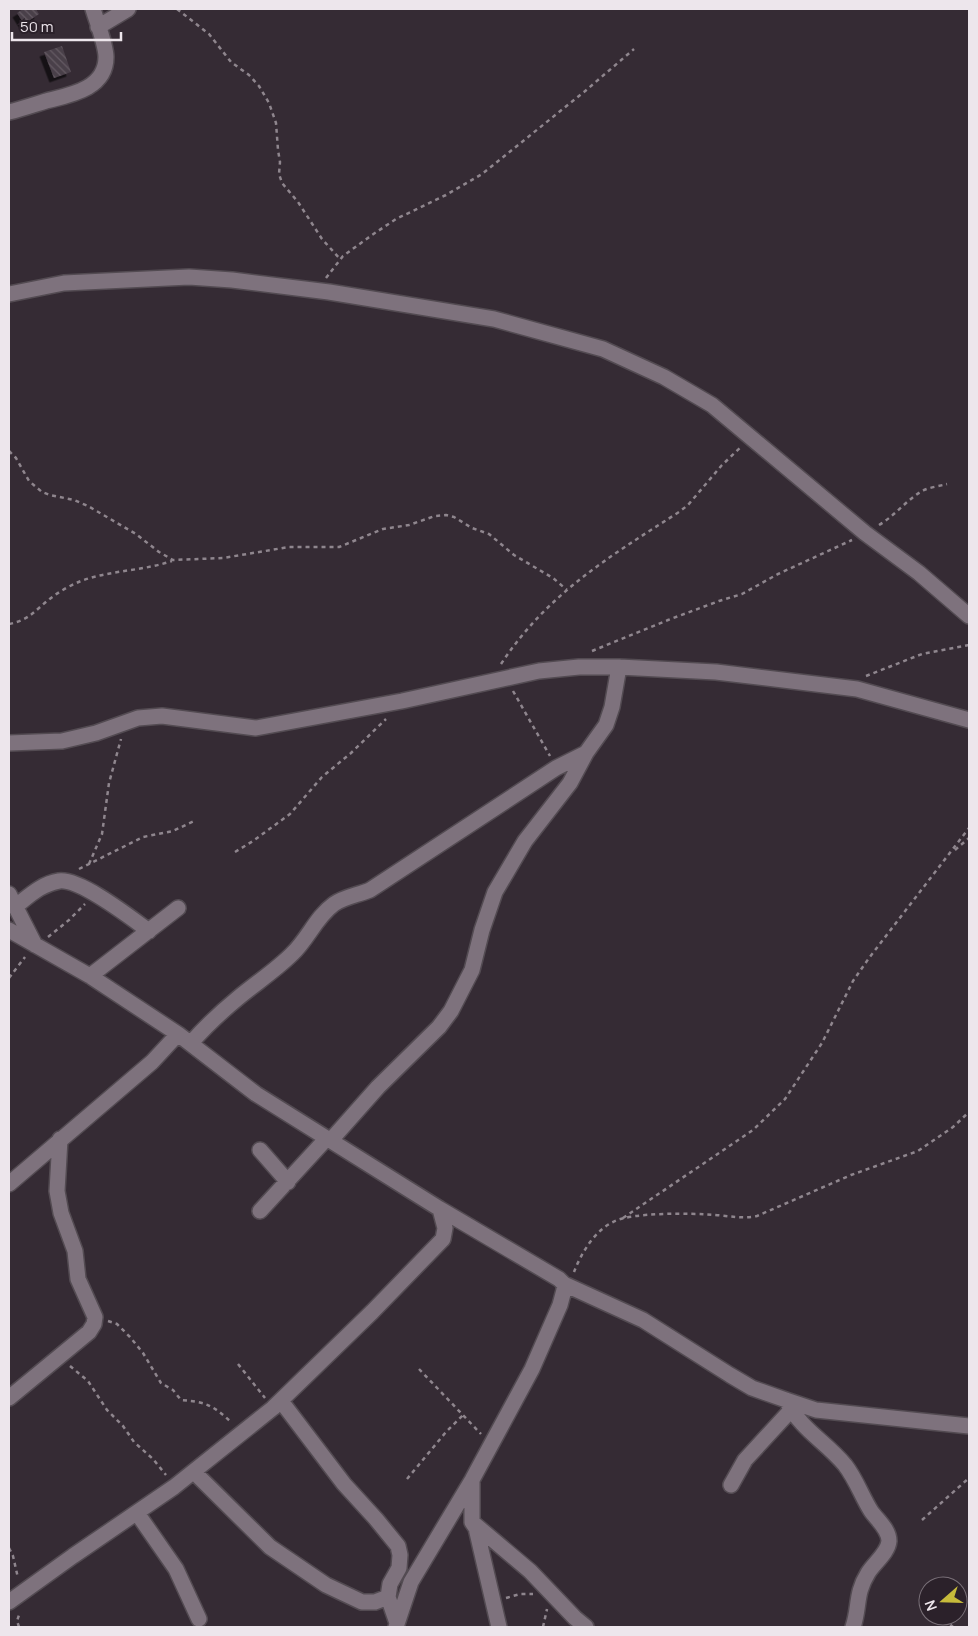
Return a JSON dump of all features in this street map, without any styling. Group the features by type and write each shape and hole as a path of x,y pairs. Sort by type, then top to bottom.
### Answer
{"street":[{"path":"9,112 79,92 97,80 104,69 106,56 93,9"},
{"path":"98,27 128,9"},
{"path":"9,294 64,284 189,277 232,280 316,290 494,320 603,349 664,377 712,405 865,533 919,573 969,616"},
{"path":"9,743 62,741 96,733 138,718 162,716 256,728 402,701 539,671 579,667 716,672 857,689 969,720"},
{"path":"260,1211 378,1087 439,1027 451,1011 472,970 482,930 495,892 525,841 570,783 586,753 606,725 612,707 619,667"},
{"path":"191,1043 206,1026 290,956 302,944 318,919 332,905 341,899 356,896 370,890 556,768 586,753"},
{"path":"34,945 12,900 57,882 68,881 95,894 149,931"},
{"path":"90,976 178,908"},
{"path":"9,930 90,976 191,1043 256,1094 440,1209 559,1279 566,1285 644,1320 752,1388 789,1405 816,1410 969,1426"},
{"path":"9,1184 152,1062 178,1034"},
{"path":"9,1398 58,1359 89,1332 94,1324 95,1317 78,1279 75,1252 57,1191 60,1139"},
{"path":"260,1150 288,1182"},
{"path":"13,1599 174,1487 277,1405 443,1239 445,1228 440,1209"},
{"path":"396,1625 411,1582 472,1480 532,1369 560,1305 566,1285"},
{"path":"277,1405 398,1546 400,1555 399,1568 390,1584 388,1597 396,1625"},
{"path":"731,1485 745,1460 789,1405"},
{"path":"789,1405 803,1426 832,1451 846,1467 866,1504 882,1525 889,1540 886,1549 860,1587 853,1627"},
{"path":"194,1472 270,1547 326,1585 362,1602 375,1602 388,1597"},
{"path":"472,1480 472,1522 476,1528 499,1627"},
{"path":"138,1513 176,1569 199,1620"},
{"path":"472,1522 512,1554 586,1627"}],"path":[{"path":"177,9 209,34 231,62 249,75 259,86 269,103 276,123 281,180 322,239 340,260"},
{"path":"316,290 340,260 354,247 396,219 430,204 482,174 634,49"},
{"path":"490,681 508,653 547,607 594,568 679,512 722,465 751,437"},
{"path":"9,451 17,460 29,481 42,492 74,500 88,506 136,534 159,552 173,560"},
{"path":"591,652 668,620 742,594 778,574 865,533 888,520 913,497 925,490 947,484"},
{"path":"9,624 28,617 53,596 81,582 124,570 150,567 173,560 223,558 289,547 337,548 383,529 409,525 435,516 446,515 489,534 514,555 553,578 566,590"},
{"path":"864,677 922,654 969,645"},
{"path":"506,678 556,768"},
{"path":"235,852 253,842 290,814 322,777 379,727 402,701"},
{"path":"88,864 102,834 112,768 128,721"},
{"path":"57,882 88,864 143,837 174,831 194,821"},
{"path":"623,1218 753,1130 785,1099 822,1043 853,981 969,828"},
{"path":"950,854 969,838"},
{"path":"9,978 34,945 69,920 95,894"},
{"path":"566,1285 578,1261 592,1240 612,1222 623,1218 649,1215 686,1214 742,1218 757,1216 851,1175 918,1151 953,1127 969,1112"},
{"path":"95,1317 116,1323 143,1353 160,1383 173,1390 180,1400 194,1401 212,1406 242,1433"},
{"path":"58,1359 77,1371 88,1381 107,1410 123,1426 136,1445 161,1468 174,1487"},
{"path":"238,1364 277,1405"},
{"path":"419,1369 492,1443"},
{"path":"407,1479 446,1432 463,1415"},
{"path":"922,1520 969,1478"},
{"path":"9,1548 18,1572 13,1599"},
{"path":"494,1607 497,1603 509,1597 520,1594 551,1593"}],"building":[{"path":"23,9 36,9 39,14 24,24 17,13"},
{"path":"62,46 71,72 54,78 44,52"}]}
